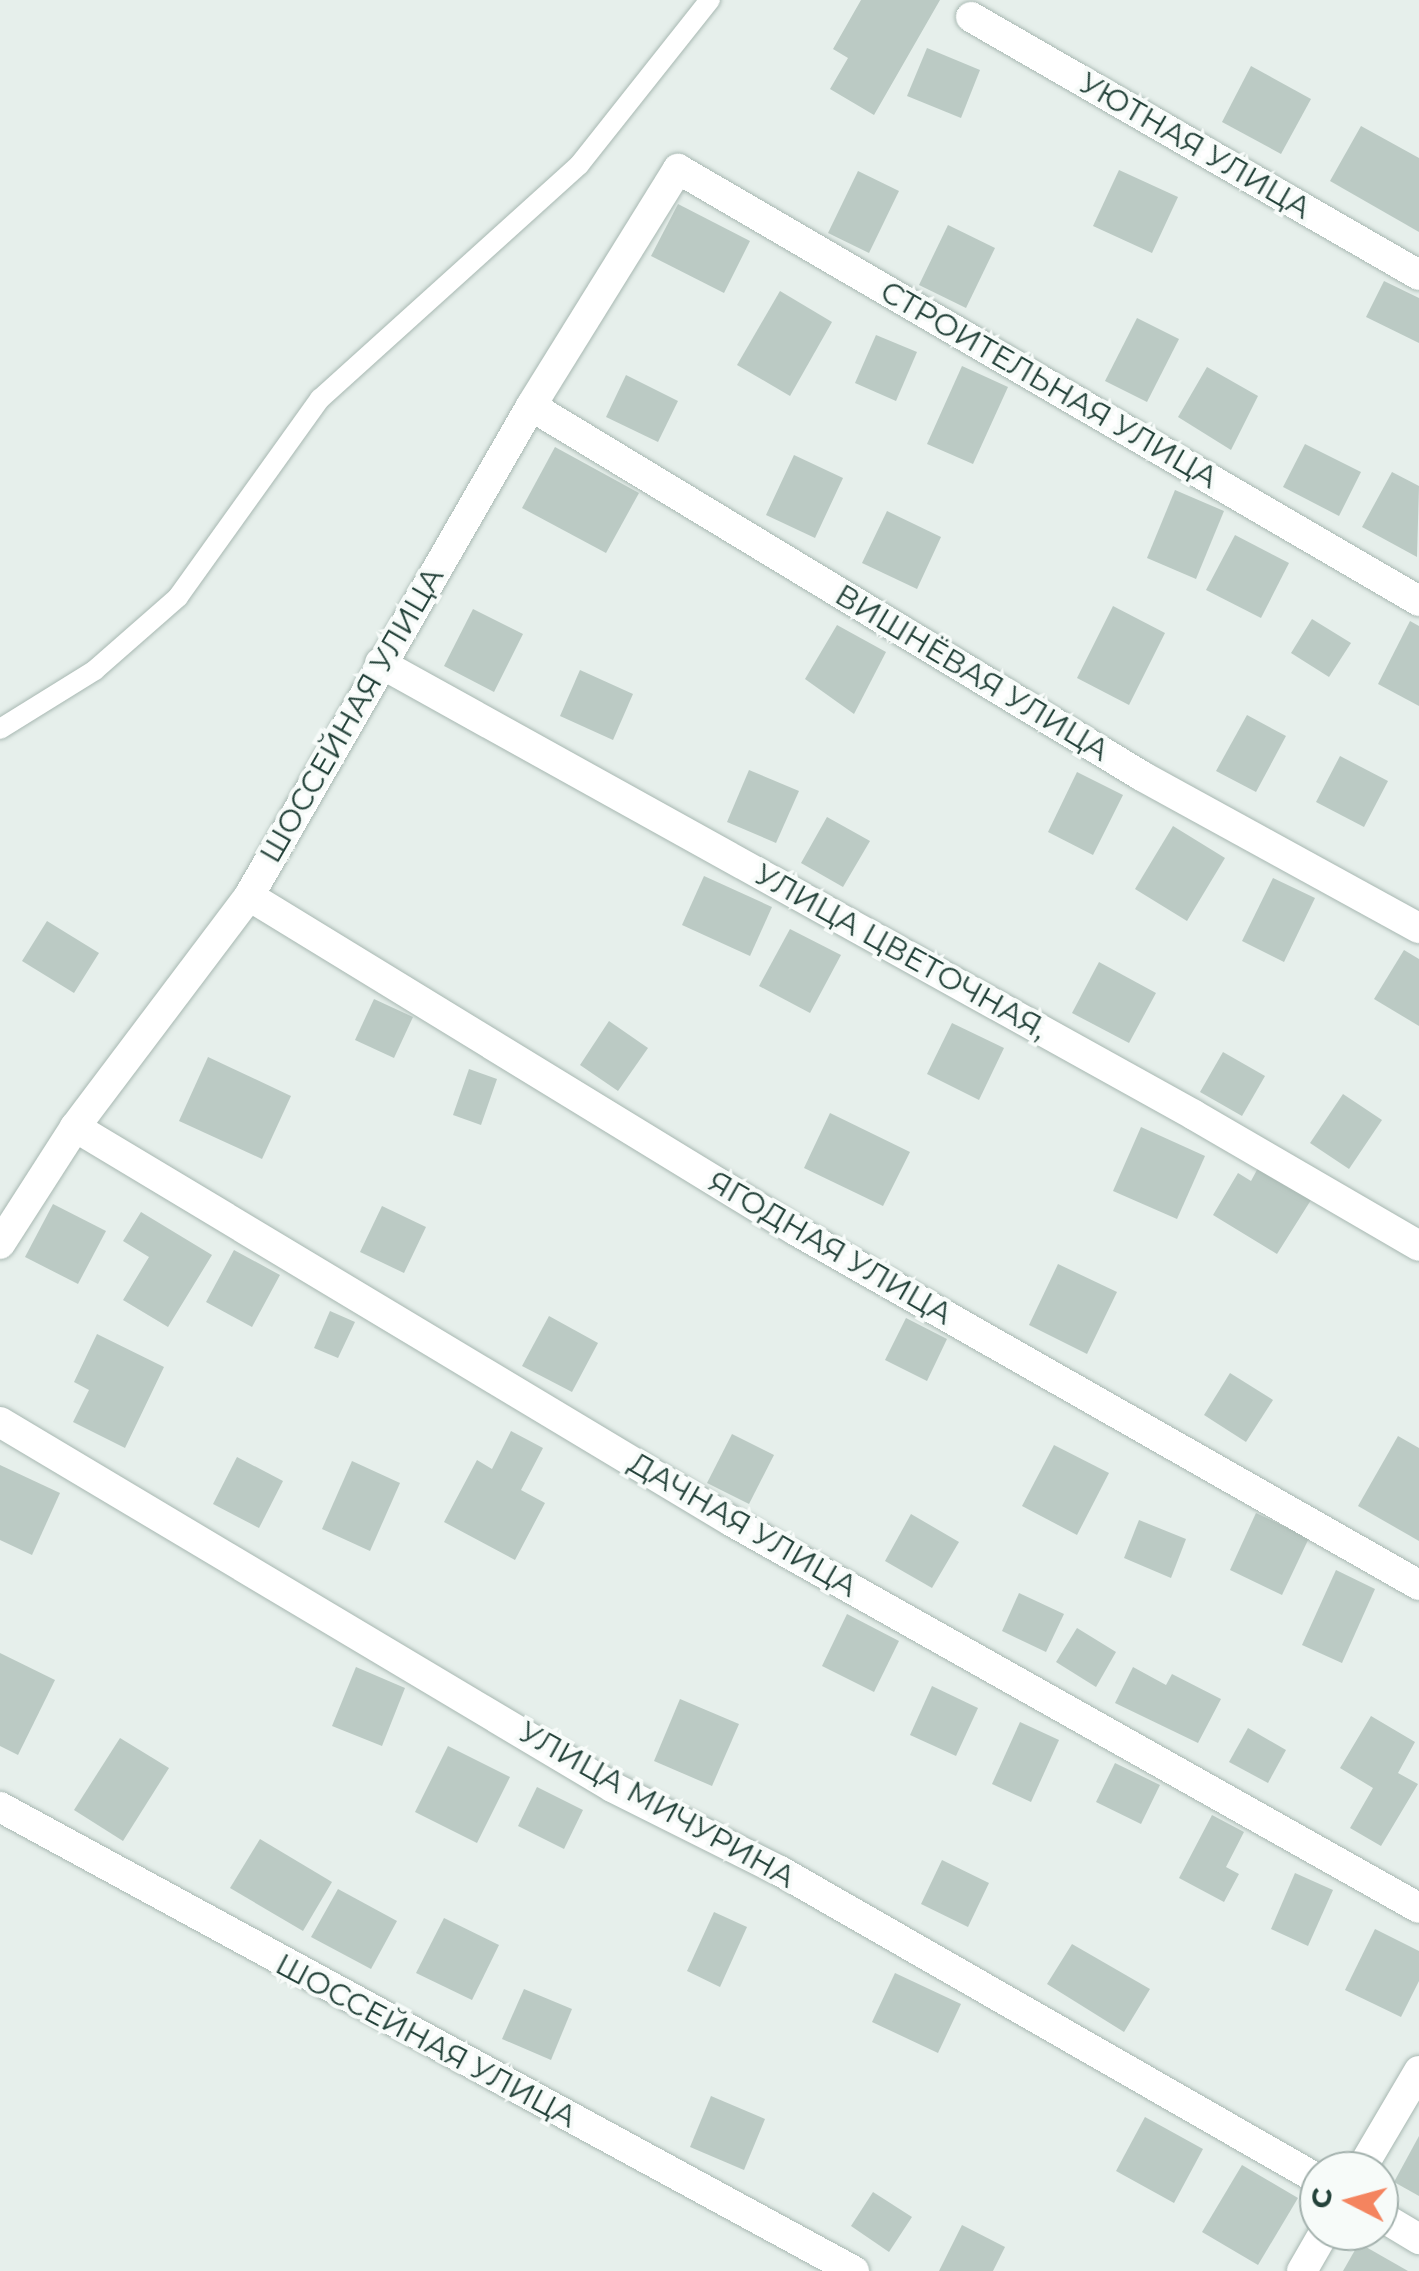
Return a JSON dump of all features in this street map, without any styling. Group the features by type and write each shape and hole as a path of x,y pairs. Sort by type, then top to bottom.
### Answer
{"street":[{"name":"УЮТНАЯ УЛИЦА","path":"971,17 1419,275"},
{"name":"ШОССЕЙНАЯ УЛИЦА","path":"0,1244 76,1128 249,896 380,662 531,406 678,169"},
{"name":"СТРОИТЕЛЬНАЯ УЛИЦА","path":"678,169 1419,601"},
{"name":"ВИШНЁВАЯ УЛИЦА","path":"531,406 1142,776 1419,928"},
{"name":"УЛИЦА ЦВЕТОЧНАЯ,","path":"380,662 1177,1105 1419,1246"},
{"name":"ЯГОДНАЯ УЛИЦА","path":"249,896 795,1230 1419,1585"},
{"name":"ДАЧНАЯ УЛИЦА","path":"76,1128 731,1521 1419,1908"},
{"name":"УЛИЦА МИЧУРИНА","path":"0,1422 612,1786 780,1871 1299,2169"},
{"name":"ШОССЕЙНАЯ УЛИЦА","path":"0,1807 854,2271"},
{"path":"1372,2151 1419,2071"}],"lane":[{"path":"0,729 95,670 178,597 320,398 579,165 710,0"}],"building":[{"path":"861,0 940,0 874,115 830,89 848,58 833,49"},
{"path":"927,48 980,70 961,118 907,96"},
{"path":"1251,66 1311,99 1281,154 1222,122"},
{"path":"1361,126 1419,158 1419,232 1330,181"},
{"path":"1119,170 1178,197 1152,253 1093,226"},
{"path":"858,171 899,191 869,253 828,233"},
{"path":"678,204 750,241 724,293 651,256"},
{"path":"948,225 995,248 966,308 919,285"},
{"path":"1384,281 1419,298 1419,343 1366,317"},
{"path":"780,291 832,322 790,396 737,365"},
{"path":"1137,318 1179,339 1147,402 1105,381"},
{"path":"876,335 917,352 896,401 855,383"},
{"path":"962,366 1008,387 973,464 927,444"},
{"path":"1207,367 1258,396 1231,450 1178,417"},
{"path":"626,375 678,401 658,442 606,417"},
{"path":"1305,444 1361,472 1339,516 1283,487"},
{"path":"555,447 639,493 606,553 522,508"},
{"path":"794,455 843,478 815,538 766,515"},
{"path":"1392,472 1419,486 1417,557 1362,527"},
{"path":"1175,490 1224,511 1196,579 1147,558"},
{"path":"887,511 941,537 917,589 862,563"},
{"path":"1235,535 1289,563 1261,618 1206,590"},
{"path":"1113,606 1165,633 1129,705 1077,678"},
{"path":"473,609 523,634 494,692 444,666"},
{"path":"1312,619 1351,643 1329,677 1291,653"},
{"path":"1410,621 1419,626 1419,706 1378,684"},
{"path":"837,625 886,652 854,714 805,679"},
{"path":"580,670 633,694 613,740 560,716"},
{"path":"1247,715 1286,736 1256,792 1216,771"},
{"path":"1340,756 1388,781 1364,827 1316,802"},
{"path":"749,770 799,791 776,843 727,822"},
{"path":"1077,772 1123,795 1093,855 1048,832"},
{"path":"827,817 870,841 843,887 801,863"},
{"path":"1173,826 1225,858 1187,921 1135,889"},
{"path":"704,876 772,907 750,956 682,925"},
{"path":"1273,878 1315,898 1284,962 1242,941"},
{"path":"47,921 99,953 74,993 22,961"},
{"path":"790,929 841,955 810,1013 759,986"},
{"path":"1404,950 1419,959 1419,1026 1374,999"},
{"path":"1099,962 1156,993 1129,1043 1072,1013"},
{"path":"374,999 413,1017 394,1058 355,1040"},
{"path":"609,1021 648,1048 618,1091 580,1065"},
{"path":"952,1023 1004,1048 979,1100 927,1074"},
{"path":"1223,1052 1265,1076 1242,1116 1200,1092"},
{"path":"208,1057 291,1096 262,1159 179,1121"},
{"path":"469,1069 497,1079 481,1125 453,1115"},
{"path":"1343,1094 1382,1120 1349,1169 1310,1143"},
{"path":"830,1113 910,1152 883,1206 804,1168"},
{"path":"1141,1127 1205,1156 1177,1219 1113,1191"},
{"path":"1258,1168 1311,1200 1277,1254 1213,1215 1238,1173 1251,1181"},
{"path":"53,1204 106,1231 78,1284 25,1257"},
{"path":"382,1206 426,1227 404,1273 360,1252"},
{"path":"141,1212 212,1255 168,1327 123,1300 149,1257 123,1241"},
{"path":"234,1250 280,1275 252,1327 206,1302"},
{"path":"1058,1264 1117,1292 1087,1354 1029,1325"},
{"path":"330,1311 355,1322 338,1358 314,1348"},
{"path":"549,1316 598,1343 572,1392 522,1366"},
{"path":"906,1318 947,1339 927,1381 885,1360"},
{"path":"97,1334 164,1367 125,1448 73,1422 89,1390 74,1382"},
{"path":"1230,1373 1273,1400 1246,1442 1204,1415"},
{"path":"511,1431 543,1448 521,1490 545,1503 515,1560 444,1522 477,1460 492,1469"},
{"path":"732,1434 774,1455 749,1504 707,1483"},
{"path":"1398,1436 1419,1448 1419,1541 1358,1506"},
{"path":"1054,1445 1109,1473 1077,1535 1022,1506"},
{"path":"237,1457 283,1481 259,1528 213,1504"},
{"path":"352,1461 400,1483 370,1551 322,1529"},
{"path":"0,1465 60,1493 32,1555 0,1540"},
{"path":"1256,1513 1309,1538 1282,1595 1230,1570"},
{"path":"911,1514 959,1542 932,1588 885,1561"},
{"path":"1139,1520 1186,1539 1171,1578 1124,1558"},
{"path":"1336,1570 1375,1589 1342,1663 1302,1645"},
{"path":"1019,1593 1064,1614 1046,1652 1002,1631"},
{"path":"847,1614 899,1641 874,1692 822,1666"},
{"path":"1077,1628 1116,1652 1096,1687 1056,1662"},
{"path":"0,1653 55,1680 18,1755 0,1746"},
{"path":"356,1667 405,1688 382,1746 332,1726"},
{"path":"1133,1667 1166,1685 1172,1674 1221,1699 1198,1743 1115,1703"},
{"path":"932,1686 978,1708 956,1756 910,1735"},
{"path":"680,1699 739,1724 712,1786 654,1761"},
{"path":"1371,1716 1415,1742 1398,1773 1418,1784 1381,1846 1350,1828 1373,1788 1340,1768"},
{"path":"1020,1722 1059,1740 1031,1802 992,1784"},
{"path":"1248,1728 1286,1750 1268,1783 1229,1762"},
{"path":"120,1738 169,1768 123,1841 74,1810"},
{"path":"448,1746 510,1777 477,1843 415,1812"},
{"path":"1115,1763 1160,1785 1141,1824 1096,1802"},
{"path":"537,1787 583,1810 564,1849 518,1826"},
{"path":"1212,1815 1244,1832 1226,1867 1239,1874 1224,1902 1179,1878"},
{"path":"260,1839 332,1882 303,1931 230,1888"},
{"path":"942,1860 989,1883 968,1927 921,1904"},
{"path":"1295,1873 1333,1890 1308,1946 1271,1929"},
{"path":"338,1889 397,1921 371,1969 311,1937"},
{"path":"714,1912 747,1927 720,1987 687,1971"},
{"path":"444,1918 499,1945 472,2000 416,1973"},
{"path":"1375,1929 1419,1951 1419,1981 1401,2017 1345,1990"},
{"path":"1072,1944 1150,1989 1124,2032 1047,1984"},
{"path":"895,1973 961,2004 938,2053 872,2022"},
{"path":"524,1989 572,2009 551,2060 502,2039"},
{"path":"711,2096 765,2119 744,2170 690,2147"},
{"path":"1145,2117 1203,2149 1174,2203 1116,2171"},
{"path":"1419,2136 1419,2196 1399,2185 1399,2173"},
{"path":"1242,2165 1298,2198 1258,2265 1202,2232"},
{"path":"873,2192 912,2217 889,2252 851,2226"},
{"path":"962,2225 1005,2247 993,2271 939,2271"},
{"path":"1354,2251 1373,2251 1408,2271 1343,2271"}]}
